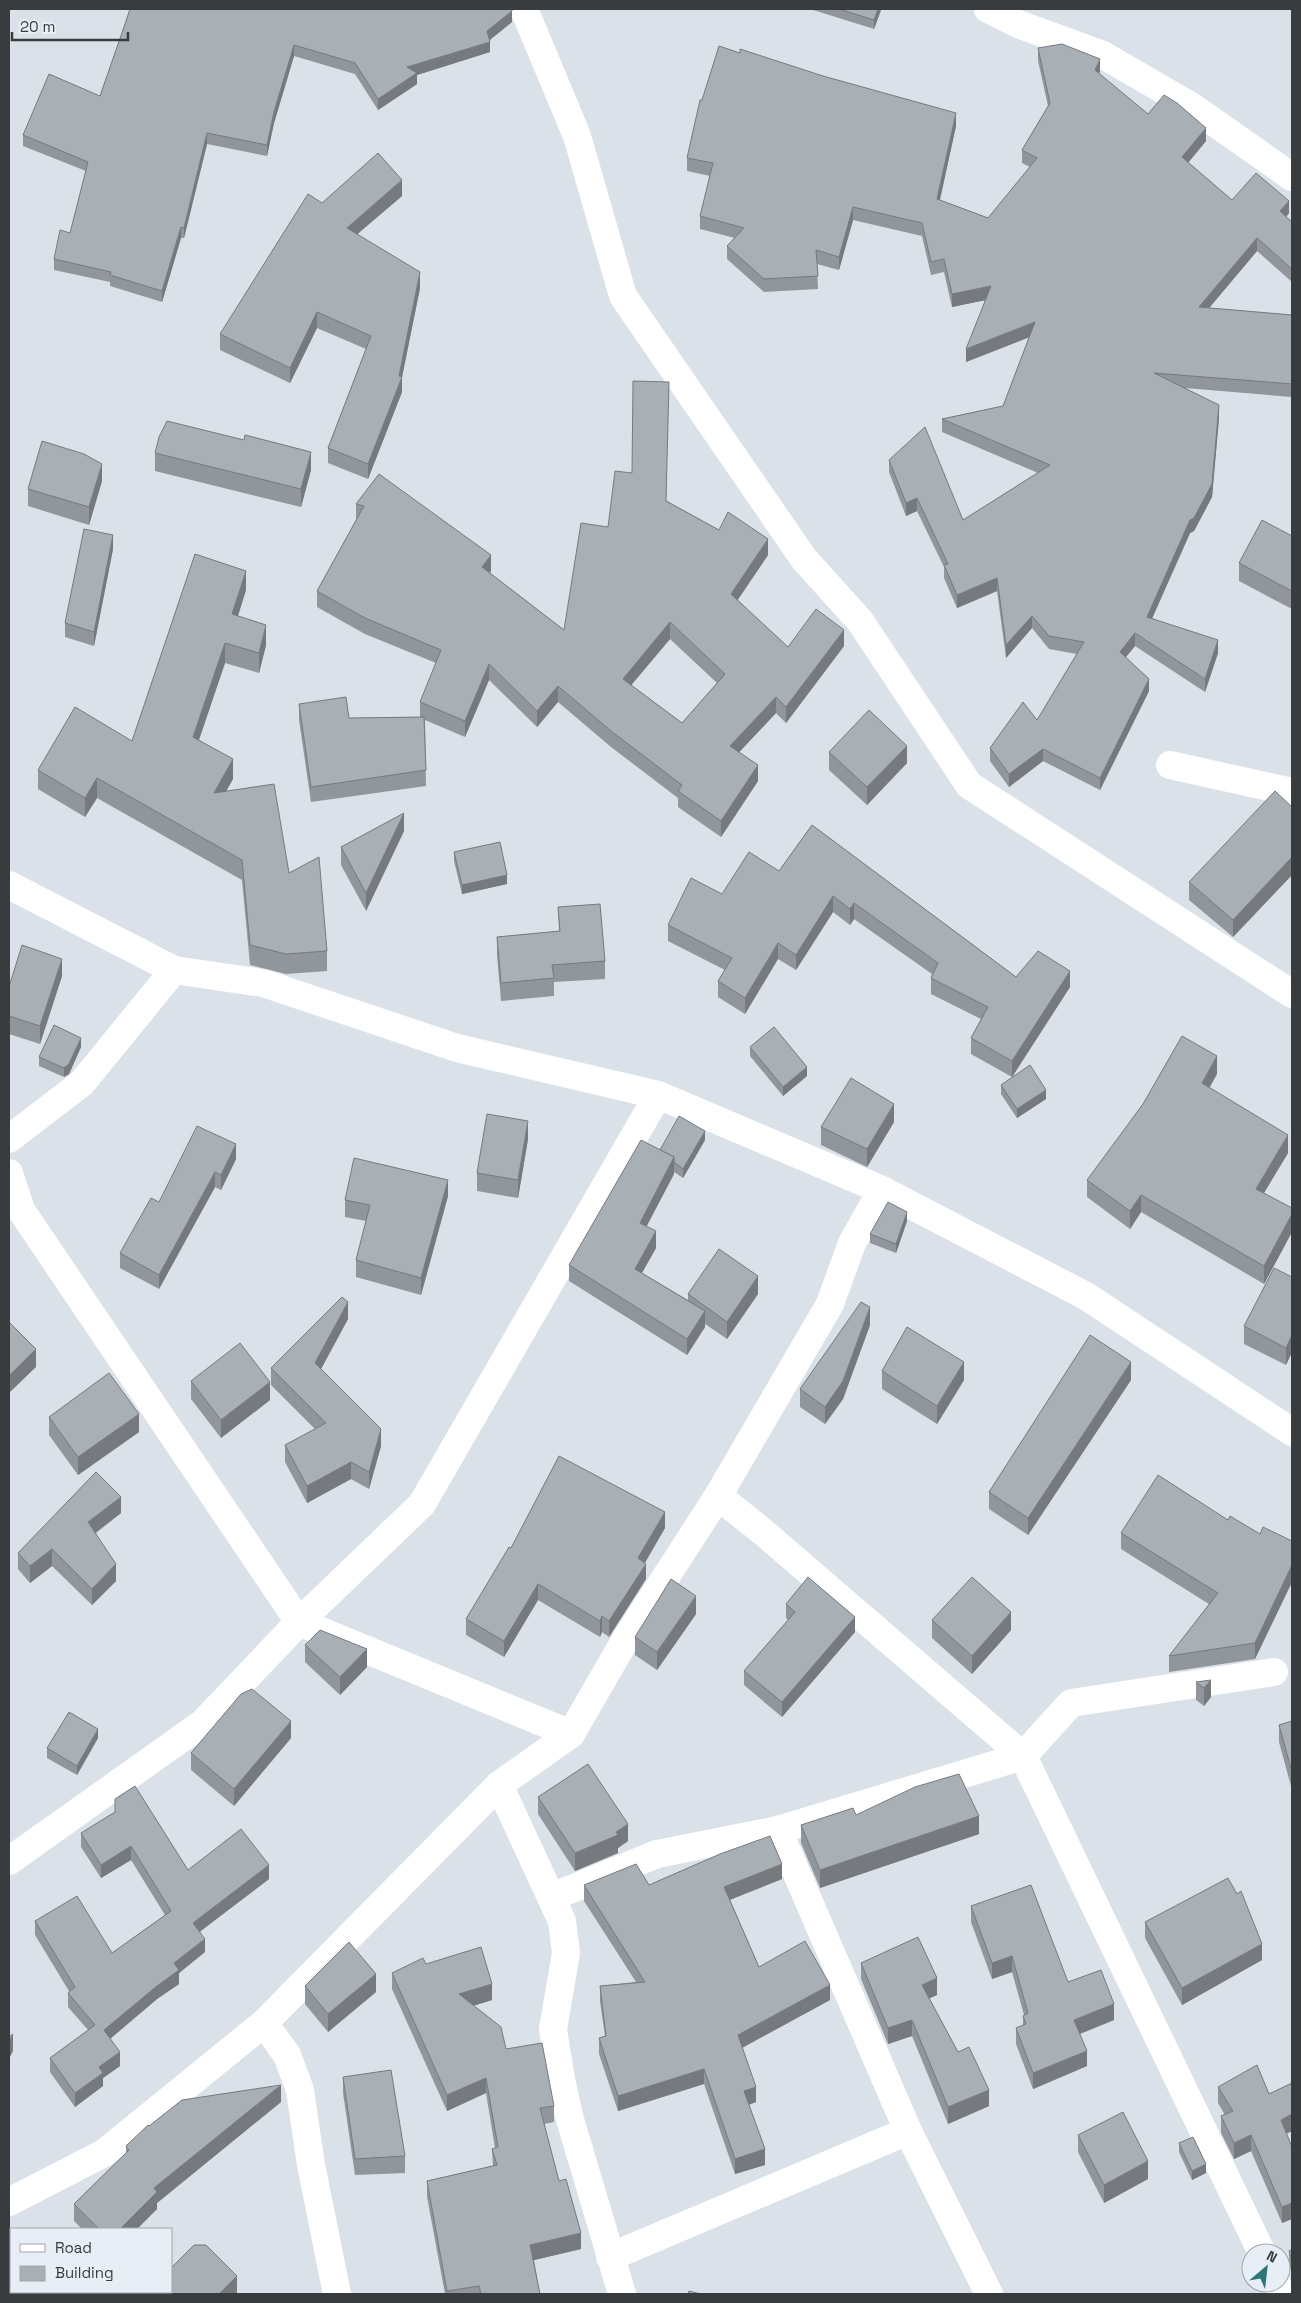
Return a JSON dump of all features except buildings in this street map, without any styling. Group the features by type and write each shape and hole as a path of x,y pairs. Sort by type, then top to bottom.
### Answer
{"street":[{"path":"524,9 577,136 624,296 804,558 860,621 969,785 1292,994"},
{"path":"988,9 1018,24 1103,55 1191,106 1292,177"},
{"path":"1170,765 1292,792"},
{"path":"9,886 174,970 263,982 457,1048 658,1095 882,1190 1086,1296 1292,1432"},
{"path":"9,1139 82,1083 174,970"},
{"path":"9,1861 203,1723 299,1622 422,1504 658,1095"},
{"path":"9,1173 21,1210 299,1622 570,1734"},
{"path":"9,2202 104,2154 264,2023 499,1785 570,1734 627,1638 718,1496 830,1304 852,1243 882,1190"},
{"path":"718,1496 763,1532 1023,1756 1257,2243"},
{"path":"552,1898 657,1854 778,1830 1023,1756 1071,1703 1274,1672"},
{"path":"499,1785 562,1920 566,1953 553,2029 569,2116 622,2294"},
{"path":"778,1830 908,2131 989,2294"},
{"path":"264,2023 287,2055 300,2090 311,2165 337,2294"},
{"path":"610,2257 908,2131"}]}
